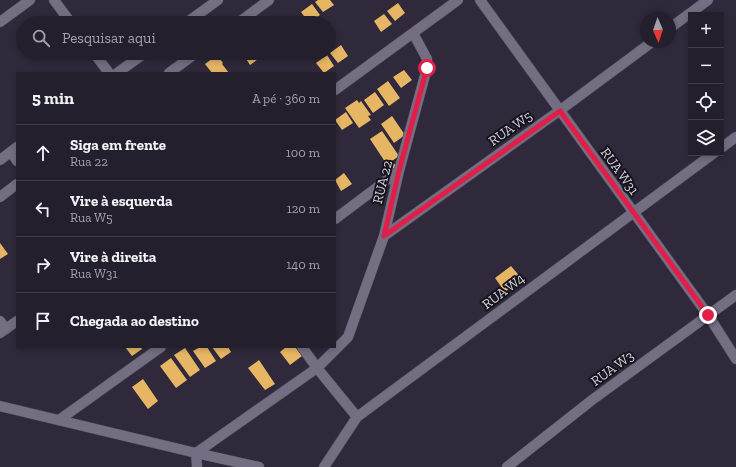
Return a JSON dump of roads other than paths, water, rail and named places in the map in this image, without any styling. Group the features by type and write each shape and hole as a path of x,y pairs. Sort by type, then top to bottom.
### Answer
{"street":[{"path":"0,22 30,0"},
{"path":"54,0 67,16"},
{"path":"196,16 218,0"},
{"path":"247,16 269,0"},
{"path":"336,89 458,0"},
{"path":"676,24 708,0"},
{"name":"RUA W31","path":"483,1 632,212 708,315 736,359"},
{"name":"RUA 22","path":"317,368 348,337 384,236 399,171 427,68 427,59 413,33"},
{"name":"RUA W5","path":"384,236 560,111 644,48"},
{"path":"99,60 108,72"},
{"path":"118,72 135,60"},
{"path":"170,72 187,60"},
{"path":"724,146 736,137"},
{"path":"0,160 14,150"},
{"name":"RUA W4","path":"324,467 357,417 632,212 710,156"},
{"path":"336,218 399,171"},
{"path":"0,197 16,185"},
{"name":"RUA W3","path":"507,467 597,397 736,295"},
{"path":"0,321 3,331 16,323"},
{"path":"59,420 160,348"},
{"path":"303,348 357,417"},
{"path":"196,453 317,368"},
{"path":"0,406 259,467"},
{"path":"196,453 197,467"}]}
